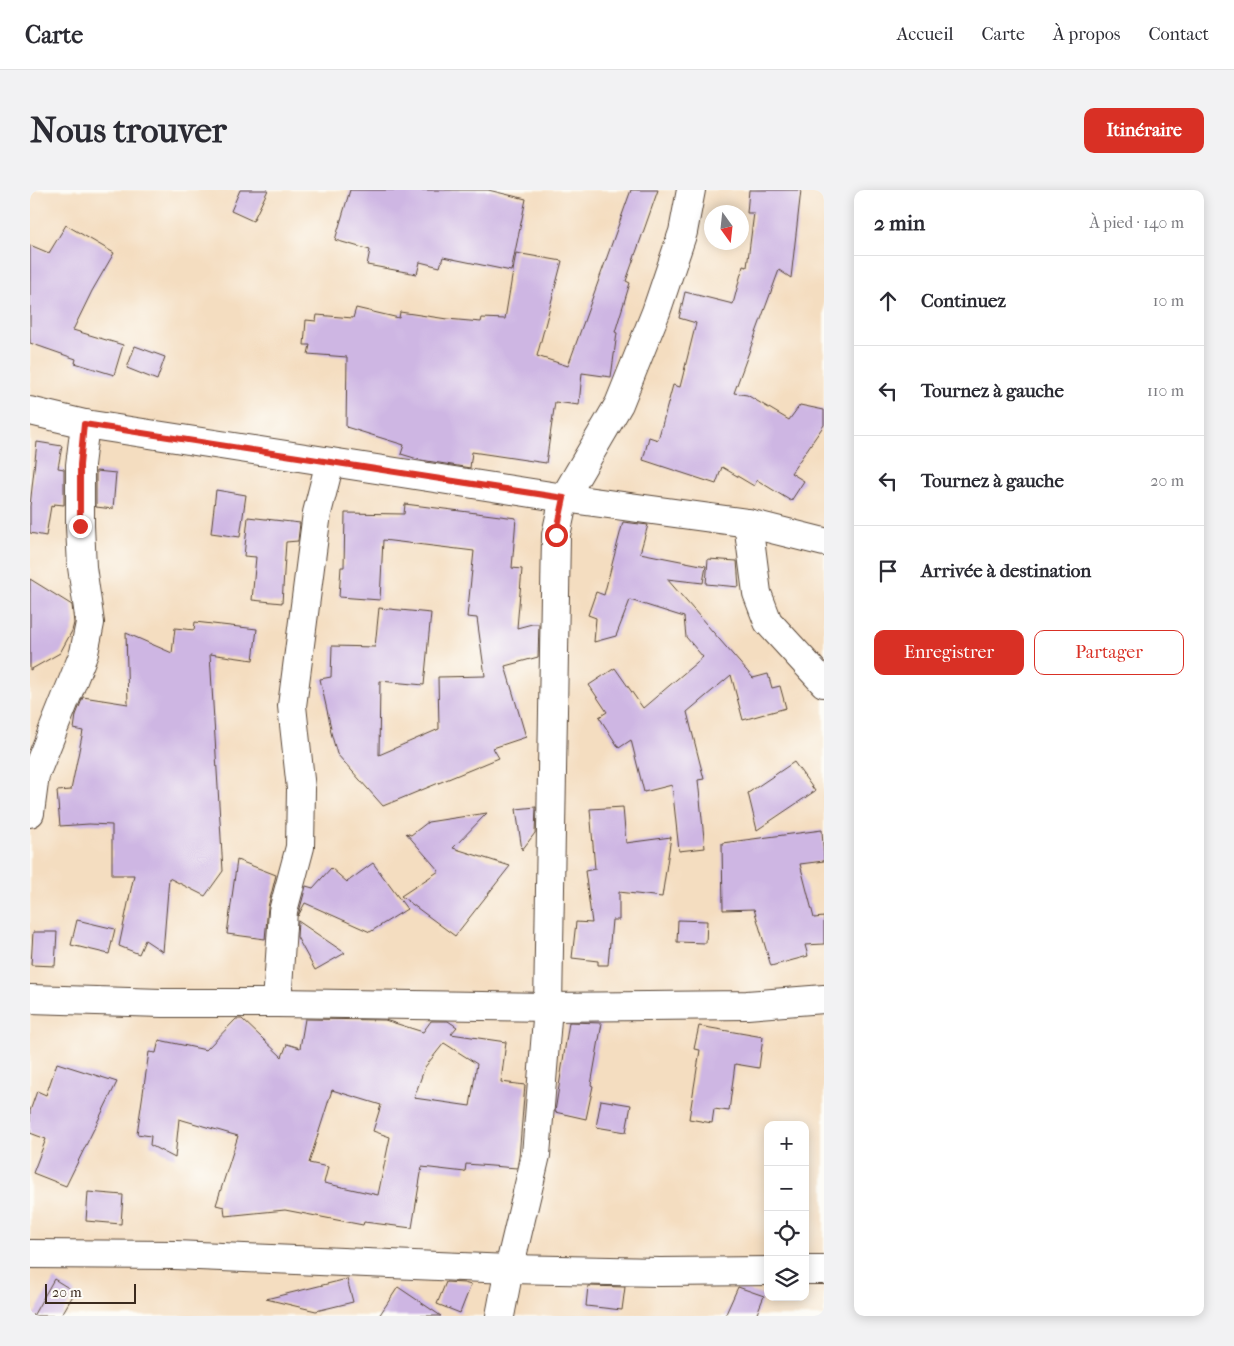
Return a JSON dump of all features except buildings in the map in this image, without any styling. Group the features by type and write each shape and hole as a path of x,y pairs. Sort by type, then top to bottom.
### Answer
{"street":[{"path":"500,1316 536,1155 548,1007 556,535 564,498 619,404 656,312 683,232 691,190"},
{"path":"30,411 84,424 564,498 748,523 824,542"},
{"path":"30,813 35,775 84,653 90,623 82,567 80,526 80,465 84,424"},
{"path":"277,1003 283,911 300,847 301,789 292,706 317,513 330,462"},
{"path":"748,523 758,593 768,622 824,683"},
{"path":"30,998 162,1003 548,1007 747,1005 824,999"},
{"path":"30,1254 175,1255 509,1269 660,1272 764,1271"},
{"path":"809,1270 824,1270"}],"route":[{"path":"80,526 80,465 84,424 564,498 556,535"}]}
